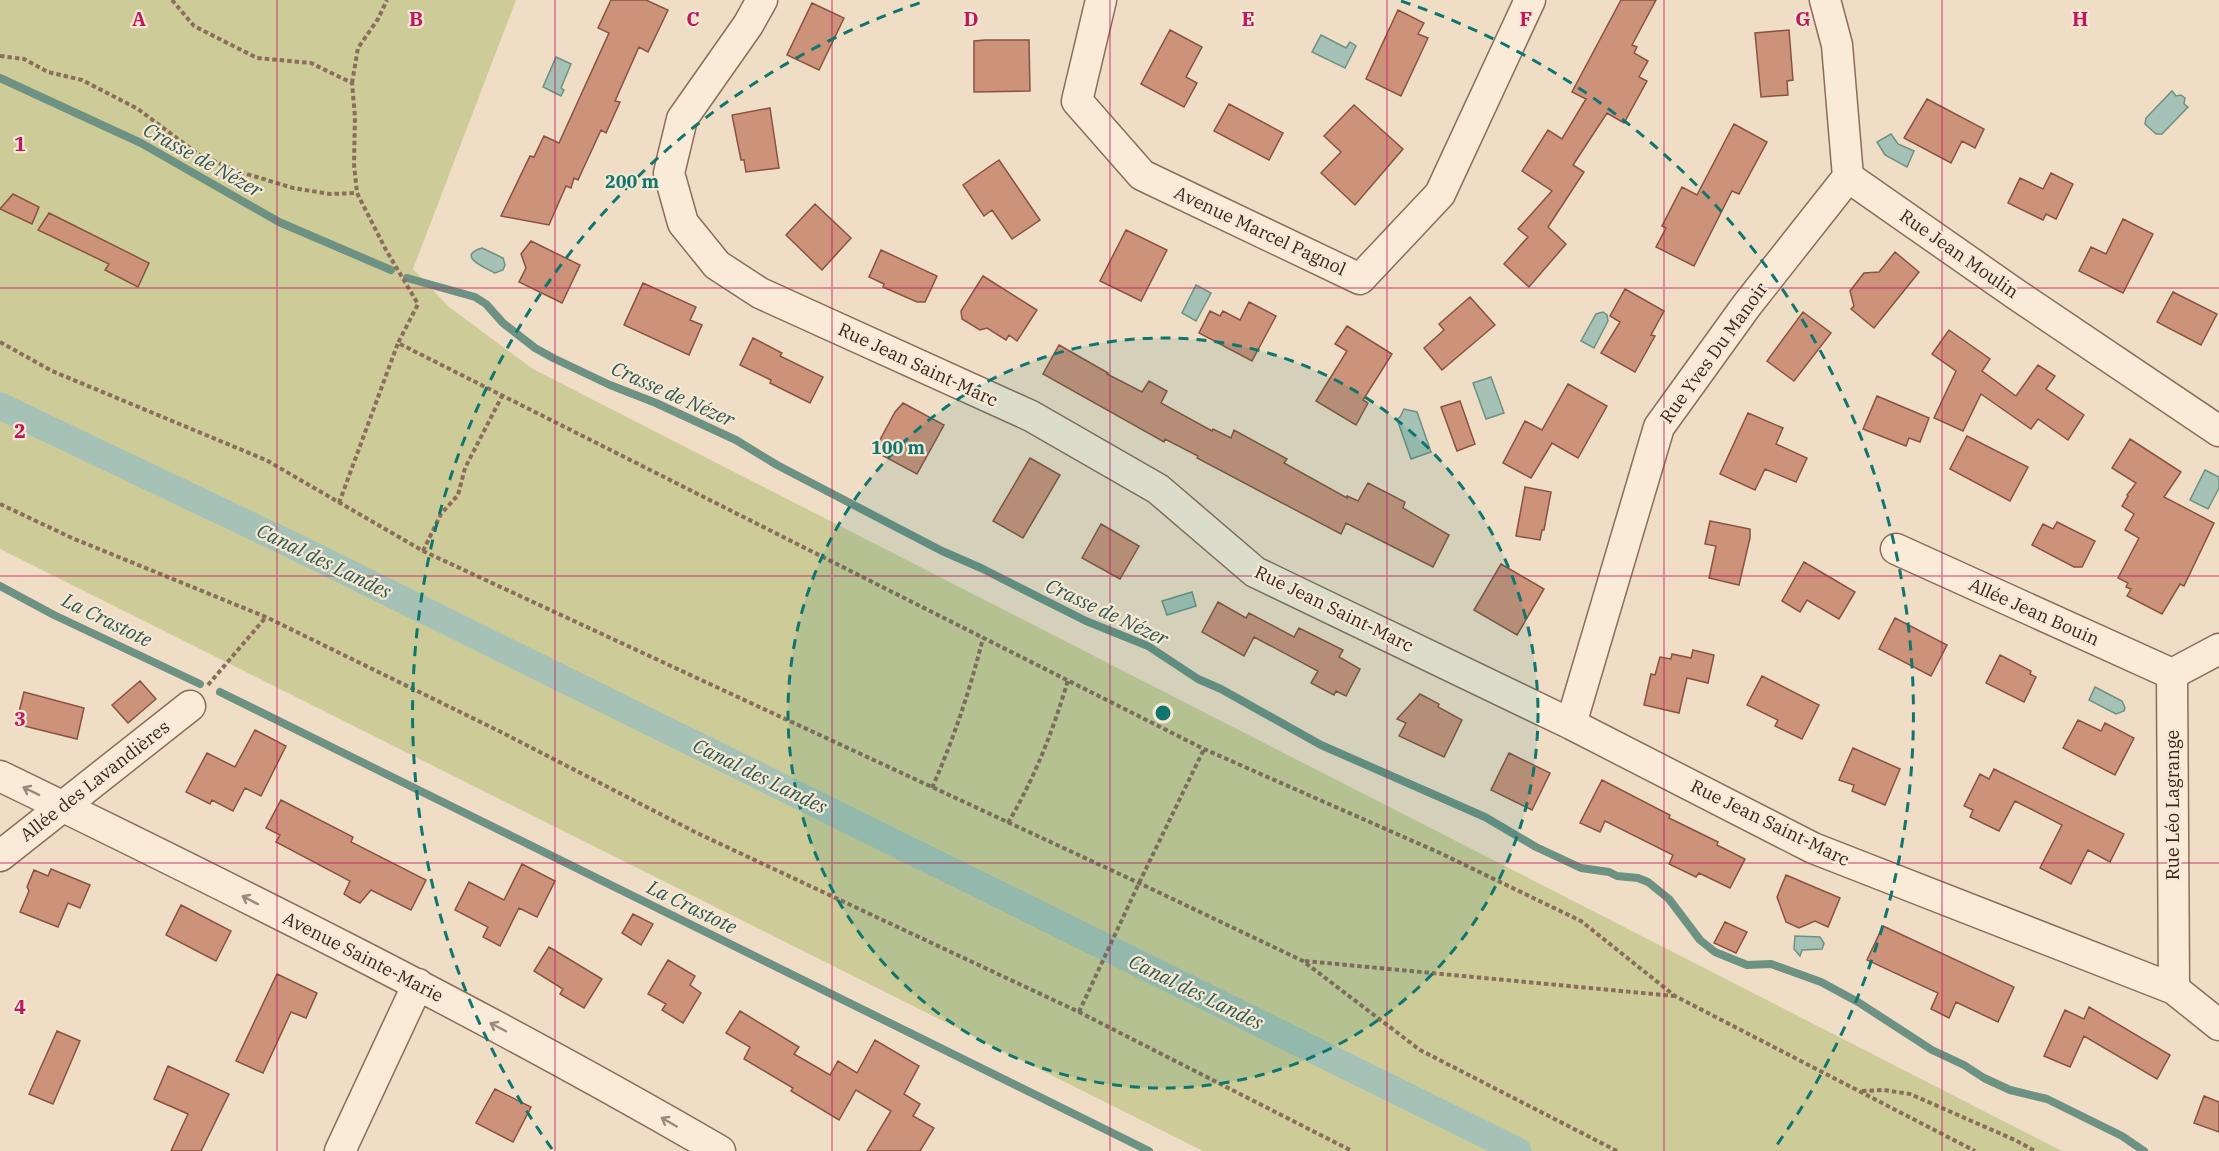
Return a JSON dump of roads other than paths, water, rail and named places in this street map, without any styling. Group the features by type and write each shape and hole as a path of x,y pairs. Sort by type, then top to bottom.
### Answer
{"street":[{"name":"Rue Jean Saint-Marc","path":"762,0 682,119 669,173 683,224 717,265 760,293 1030,416 1119,466 1158,489 1255,572 1571,724 1814,848 2174,989 2219,1025"},
{"name":"Avenue Marcel Pagnol","path":"1101,0 1077,101 1142,175 1360,279 1440,194 1530,0"},
{"path":"1825,0 1837,45 1848,177"},
{"name":"Rue Yves Du Manoir","path":"1571,724 1659,427 1747,304 1848,177"},
{"name":"Rue Jean Moulin","path":"1848,177 2017,295 2219,431"},
{"name":"Allée Jean Bouin","path":"1896,549 2172,674"},
{"path":"2172,674 2219,649"},
{"name":"Rue Léo Lagrange","path":"2172,674 2174,989"},
{"name":"Allée des Lavandières","path":"0,856 190,706"},
{"name":"Avenue Sainte-Marie","path":"0,776 418,984 580,1071 720,1151"},
{"path":"340,1151 418,984"}],"waterway":[{"name":"Crasse de Nézer","path":"0,78 141,143 279,222 391,270"},
{"name":"Crasse de Nézer","path":"407,278 475,297 486,304 503,323 535,348 553,358 736,440 777,465 942,551 1086,621 1148,646 1198,679 1221,689 1321,745 1485,817 1536,847 1581,868 1638,878 1648,882 1669,899 1700,940 1715,952 1747,965 1771,964 1821,982 1858,1002 1932,1050 1964,1065 1984,1078 2010,1090 2047,1099 2122,1136 2144,1151"},
{"name":"Canal des Landes","path":"0,406 294,546 1518,1151"},
{"name":"La Crastote","path":"0,586 54,615 200,684"},
{"name":"La Crastote","path":"220,692 1149,1151"}]}
